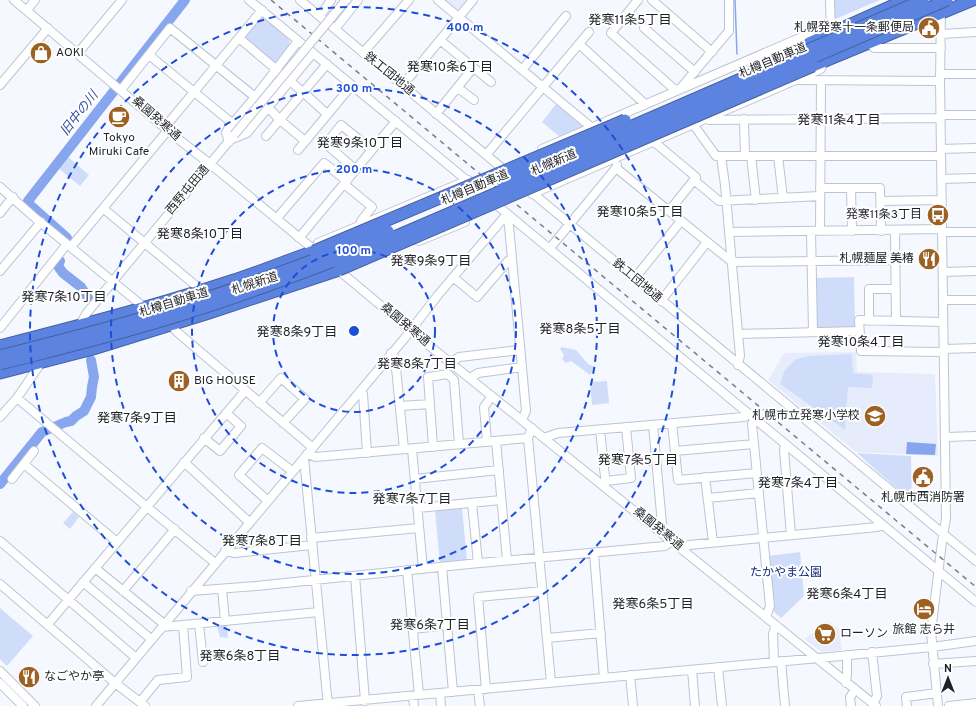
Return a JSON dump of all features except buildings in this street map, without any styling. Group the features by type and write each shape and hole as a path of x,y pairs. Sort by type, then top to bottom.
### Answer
{"highway":[{"name":"札幌新道","path":"0,346 145,308 232,281 314,251 831,34 905,0"},
{"name":"札樽自動車道","path":"0,356 184,305 318,259 398,227 923,0"},
{"name":"札樽自動車道","path":"0,364 78,345 150,324 250,292 320,267 394,237 947,0"},
{"name":"札幌新道","path":"0,372 93,349 339,270 818,64 973,0"}],"street":[{"name":"桑園発寒通","path":"14,0 199,156 211,164 410,330 544,438 605,483 660,531 874,705"},
{"path":"27,10 35,0"},
{"path":"249,0 976,602"},
{"name":"鉄工団地通","path":"300,0 569,225 976,561"},
{"path":"320,16 331,0"},
{"name":"西野屯田通","path":"0,417 17,398 41,362 80,326 86,314 158,225 232,139 346,0"},
{"path":"335,28 358,0"},
{"path":"363,53 409,0"},
{"path":"438,0 591,127"},
{"path":"403,85 473,0"},
{"path":"638,0 610,33 674,89 679,90"},
{"path":"652,0 712,52"},
{"path":"501,167 679,90 694,77 729,31 729,0"},
{"path":"830,0 831,34"},
{"path":"938,706 931,632 946,519 946,437 940,117 940,0"},
{"path":"78,53 119,1"},
{"path":"0,328 69,245 104,209 194,92 262,10"},
{"path":"522,70 566,16"},
{"path":"0,85 48,28"},
{"path":"118,87 149,55 170,28 255,97"},
{"path":"644,28 694,77"},
{"path":"486,155 589,32"},
{"path":"941,34 976,32"},
{"path":"694,77 807,35 814,41"},
{"path":"238,38 327,114"},
{"path":"440,40 491,82"},
{"path":"298,41 232,124 226,133 232,139 247,133 313,53"},
{"path":"869,43 874,48 941,48"},
{"path":"579,44 645,104"},
{"path":"149,55 232,124"},
{"path":"266,136 327,64"},
{"path":"532,194 821,69 818,64"},
{"path":"436,114 473,68"},
{"path":"796,80 821,81 940,77 976,74"},
{"path":"820,231 821,81"},
{"path":"298,150 352,85"},
{"path":"458,88 474,100"},
{"path":"268,108 305,141"},
{"path":"708,118 709,120 820,119 976,115"},
{"path":"744,119 748,156 756,200"},
{"path":"299,238 396,121"},
{"path":"693,124 716,156 820,156 941,153 976,148"},
{"path":"356,170 326,144 340,126 372,150"},
{"path":"653,141 696,177 669,211"},
{"path":"550,248 616,168 618,156"},
{"path":"721,156 740,356 738,365"},
{"path":"778,156 783,198"},
{"path":"276,218 324,162 372,207 360,221 360,225"},
{"path":"616,168 732,262 896,260"},
{"path":"941,179 976,178"},
{"path":"314,251 318,243 468,180"},
{"path":"694,180 719,201 726,202 783,198 851,188 880,188 881,231"},
{"path":"0,186 145,308"},
{"path":"851,188 852,231"},
{"path":"0,213 13,197"},
{"path":"880,201 942,200"},
{"path":"339,270 350,271 499,207"},
{"path":"104,209 201,290"},
{"path":"507,214 526,411 522,420"},
{"path":"96,706 507,214"},
{"path":"634,278 681,221"},
{"path":"0,271 41,222"},
{"path":"729,232 895,230 976,232"},
{"path":"895,230 896,321"},
{"path":"811,231 813,332"},
{"path":"661,301 707,242"},
{"path":"453,277 477,297 511,259"},
{"path":"943,272 976,271"},
{"path":"869,321 869,289 896,289"},
{"path":"943,300 976,300"},
{"path":"943,322 859,320 861,350 944,350 976,348"},
{"path":"171,325 177,332 283,423 308,453 316,457 528,438"},
{"path":"738,334 859,331"},
{"path":"451,363 458,357 520,350"},
{"path":"391,353 396,358 400,406 415,479 423,569"},
{"path":"470,378 478,373 522,368"},
{"path":"434,447 428,377 448,374 454,380 459,444"},
{"path":"259,403 281,378 305,399 283,423"},
{"path":"48,624 245,391"},
{"path":"360,391 363,394 367,452"},
{"path":"487,442 484,407 492,396"},
{"path":"17,398 215,563"},
{"path":"400,406 430,404"},
{"path":"204,438 220,451 241,426 226,413"},
{"path":"544,438 558,433 752,416"},
{"path":"752,416 770,606 766,617"},
{"path":"672,423 678,480 757,473"},
{"path":"653,425 662,524 660,531"},
{"path":"600,430 605,483 631,478 626,427"},
{"path":"532,428 528,438 551,682"},
{"path":"946,437 976,436"},
{"path":"496,441 507,560"},
{"path":"675,451 754,444"},
{"path":"785,444 784,450 791,535"},
{"path":"268,501 239,475 262,448 292,472"},
{"path":"12,479 34,451"},
{"path":"308,453 312,541 328,705"},
{"path":"184,462 249,522"},
{"path":"24,464 116,542"},
{"path":"415,479 499,470"},
{"path":"705,478 714,542"},
{"path":"708,498 759,493"},
{"path":"418,508 501,500"},
{"path":"472,503 478,563"},
{"path":"682,548 689,544 877,527 883,525"},
{"path":"225,551 235,553 312,541 419,528"},
{"path":"123,591 175,529"},
{"path":"191,591 665,546 672,540"},
{"path":"1,544 136,658"},
{"path":"594,553 604,678"},
{"path":"442,567 453,692"},
{"path":"95,568 163,625 183,626 319,612"},
{"path":"407,570 413,629 416,696 414,706"},
{"path":"354,576 365,701"},
{"path":"83,582 151,639"},
{"path":"0,584 115,683 143,704 158,680 188,677 183,626"},
{"path":"222,589 225,621"},
{"path":"480,706 482,689 478,597 543,591"},
{"path":"199,624 203,662"},
{"path":"413,629 447,625"},
{"path":"776,625 773,634 785,706"},
{"path":"547,638 601,633"},
{"path":"298,706 356,704 365,701 381,702 440,693 778,662 932,647 976,641"},
{"path":"872,652 877,696 874,705"},
{"path":"846,683 847,655"},
{"path":"933,664 976,660"},
{"path":"718,667 722,706"},
{"path":"692,670 695,706"},
{"path":"0,671 35,706"},
{"path":"630,675 633,706"},
{"path":"0,683 23,706"},
{"path":"851,706 850,697 855,690"},
{"path":"907,706 906,697 937,692"},
{"path":"440,693 441,706"},
{"path":"949,706 976,703"}],"shaded area":[{"path":"445,0 468,0 460,10 458,10"},
{"name":"札幌市立発寒小学校","path":"856,352 857,372 935,374 938,456 856,452 768,380 784,353"},
{"name":"ローソン","path":"824,622 829,622 839,629 842,650 821,652 805,639"}],"green space":[{"path":"833,0 880,0 833,20"},
{"path":"261,18 265,18 289,40 290,46 276,65 244,38"},
{"path":"556,104 585,128 561,138 542,122"},
{"path":"67,156 89,175 80,186 57,167"},
{"path":"854,277 855,327 816,329 814,278"},
{"path":"562,347 576,350 588,364 595,367 590,375 571,361 566,363 562,359 564,355 560,349"},
{"path":"852,354 853,373 873,375 872,388 848,387 845,430 780,384 785,370 796,359 809,356"},
{"path":"607,381 609,403 592,405 590,382"},
{"path":"857,453 911,456 912,502"},
{"path":"462,508 467,561 440,564 435,510"},
{"path":"73,512 79,517 70,529 63,523"},
{"name":"たかやま公園","path":"800,552 804,596 781,618 774,612 768,556"},
{"path":"0,608 33,636 7,666 0,659"},
{"path":"227,625 228,638 220,637 217,626"}],"water":[{"path":"907,442 936,444 935,455 906,454"}],"waterway":[{"name":"旧中の川","path":"67,238 30,205 28,201 185,0"},
{"path":"735,0 737,54"},
{"name":"旧中の川","path":"60,261 58,266 63,273 81,287 88,298"},
{"name":"旧中の川","path":"0,484 42,432 71,421 84,411 91,397 94,377 91,360"}],"railway":[{"path":"271,0 976,587"}],"place":[{"name":"札幌発寒十一条郵便局","path":"929,28"},
{"name":"AOKI","path":"41,53"},
{"name":"Tokyo Miruki Cafe","path":"119,117"},
{"name":"発寒11条3丁目","path":"938,215"},
{"name":"札幌麺屋 美椿","path":"929,259"},
{"name":"BIG HOUSE","path":"179,381"},
{"name":"札幌市立発寒小学校","path":"875,416"},
{"name":"札幌市西消防署","path":"923,477"},
{"name":"旅館 志ら井","path":"924,609"},
{"name":"ローソン","path":"825,634"},
{"name":"なごやか亭","path":"29,677"}],"district":[{"name":"発寒11条5丁目","path":"630,21"},
{"name":"発寒10条6丁目","path":"450,68"},
{"name":"発寒11条4丁目","path":"839,121"},
{"name":"発寒9条10丁目","path":"360,144"},
{"name":"発寒10条5丁目","path":"640,213"},
{"name":"発寒8条10丁目","path":"200,235"},
{"name":"発寒9条9丁目","path":"431,262"},
{"name":"発寒7条10丁目","path":"64,298"},
{"name":"発寒8条5丁目","path":"580,330"},
{"name":"発寒8条9丁目","path":"297,333"},
{"name":"発寒10条4丁目","path":"861,343"},
{"name":"発寒8条7丁目","path":"417,365"},
{"name":"発寒7条9丁目","path":"137,419"},
{"name":"発寒7条5丁目","path":"638,461"},
{"name":"発寒7条4丁目","path":"798,484"},
{"name":"発寒7条7丁目","path":"412,500"},
{"name":"発寒7条8丁目","path":"262,542"},
{"name":"発寒6条4丁目","path":"847,595"},
{"name":"発寒6条5丁目","path":"653,605"},
{"name":"発寒6条7丁目","path":"430,626"},
{"name":"発寒6条8丁目","path":"240,657"}]}
